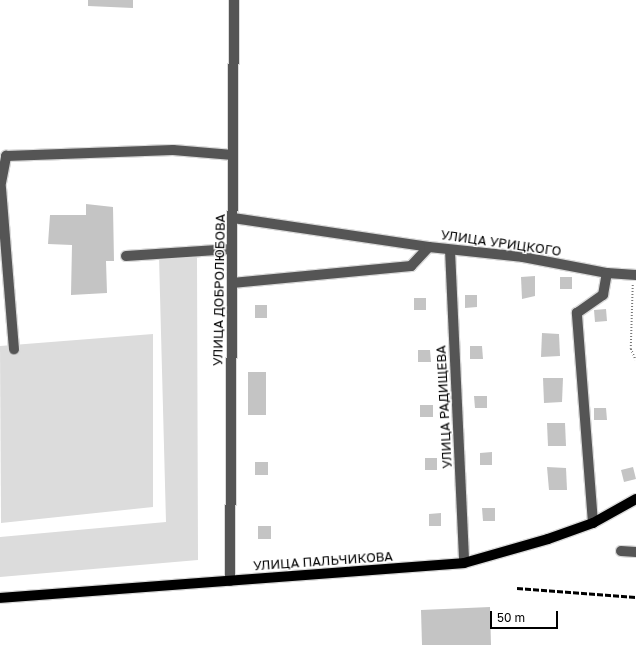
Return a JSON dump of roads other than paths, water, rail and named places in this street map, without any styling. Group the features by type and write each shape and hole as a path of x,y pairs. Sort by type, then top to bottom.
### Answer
{"main road":[{"name":"УЛИЦА ПАЛЬЧИКОВА","path":"0,598 464,563 548,539 593,523 636,499"}],"street":[{"name":"УЛИЦА ДОБРОЛЮБОВА","path":"230,581 234,0"},
{"path":"14,349 0,188 6,156 173,150 233,155"},
{"path":"233,218 429,247"},
{"name":"УЛИЦА УРИЦКОГО","path":"232,283 411,266 429,247 523,257 608,272 635,275"},
{"path":"126,256 232,248"},
{"name":"УЛИЦА РАДИЩЕВА","path":"450,250 464,563"},
{"path":"593,523 577,313 603,295 608,272"},
{"path":"621,551 636,552"}],"railway":[{"path":"517,588 636,597"}]}
